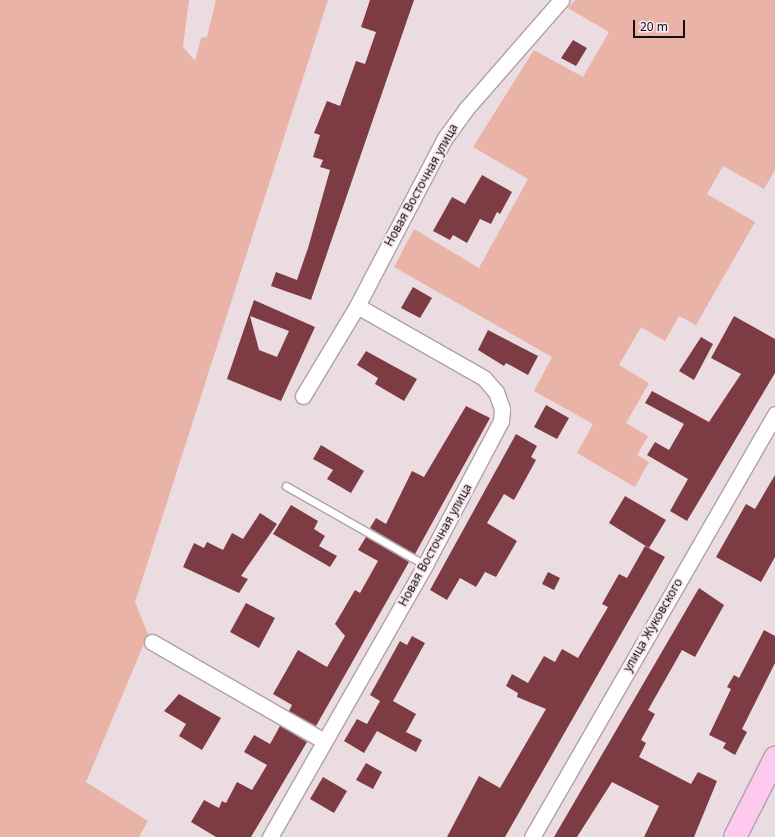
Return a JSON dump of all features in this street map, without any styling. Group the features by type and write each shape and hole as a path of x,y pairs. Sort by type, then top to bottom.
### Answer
{"main road":[{"path":"735,837 775,758"}],"street":[{"name":"Новая Восточная улица","path":"303,396 357,306 445,138 466,109 561,0"},
{"name":"Новая Восточная улица","path":"270,837 425,566 495,435 502,409 496,392 484,378 357,306"},
{"name":"улица Жуковского","path":"532,837 775,414"},
{"path":"152,642 324,741"}],"lane":[{"path":"286,486 425,566"}],"shaded area":[{"path":"0,0 189,0 183,47 195,61 201,38 207,37 216,0 328,0 135,602 148,634 86,782 148,821 139,837 0,837"},
{"path":"575,0 775,0 775,170 764,189 723,166 707,194 755,222 696,325 679,316 665,341 641,327 619,365 649,383 626,423 648,436 637,455 649,462 635,487 577,453 593,424 534,391 552,357 394,267 414,229 479,268 528,179 473,147 534,50 583,77 609,32 568,8"}],"building":[{"path":"370,0 414,0 311,300 271,286 276,272 297,280 308,248 330,170 320,167 323,160 313,157 320,135 314,133 327,101 340,106 356,61 365,64 376,32 361,27"},
{"path":"573,40 587,48 576,66 561,58"},
{"path":"482,175 512,192 500,214 497,212 491,224 480,219 467,243 453,235 450,240 433,231 452,197 465,204"},
{"path":"413,287 432,298 420,318 401,308"},
{"path":"254,300 315,327 281,401 227,379","holes":["250,316 289,331 277,357 259,350"]},
{"path":"734,316 775,339 775,373 687,521 670,511 688,479 647,455 655,442 669,450 684,424 645,403 652,391 709,422 741,374 711,358"},
{"path":"488,330 538,356 528,375 506,363 504,366 478,350"},
{"path":"701,337 713,344 694,380 679,371"},
{"path":"366,351 417,379 404,401 375,384 378,378 357,365"},
{"path":"546,405 569,418 557,439 534,427"},
{"path":"466,406 490,418 415,554 370,528 376,518 386,524 412,471 424,477"},
{"path":"516,434 537,446 531,457 536,460 514,500 504,494 487,523 517,541 496,577 485,572 476,587 460,578 447,600 430,590"},
{"path":"321,445 364,471 351,493 327,479 333,470 313,459"},
{"path":"775,475 775,557 761,582 716,557 746,504 755,509"},
{"path":"625,496 666,520 649,548 609,523"},
{"path":"291,505 318,521 314,529 325,536 319,546 337,556 330,567 273,534"},
{"path":"260,513 277,524 241,576 248,579 239,593 183,567 194,543 204,548 207,542 223,550 232,533 243,539"},
{"path":"366,537 409,562 316,726 289,711 292,705 273,694 298,650 327,667 345,636 335,624 355,590 360,593 378,561 358,550"},
{"path":"645,546 665,557 505,837 447,837 479,776 500,788 546,709 517,697 518,693 506,686 512,674 528,683 544,656 555,662 562,649 578,658 608,607 602,604 619,574 627,578"},
{"path":"548,572 560,578 554,590 542,584"},
{"path":"699,588 724,605 695,657 682,650 648,710 655,714 641,740 646,743 639,757 691,784 698,772 717,781 694,837 644,837 659,806 612,782 577,837 554,837"},
{"path":"246,603 275,618 259,648 230,632"},
{"path":"764,630 775,636 775,663 742,729 747,732 735,755 723,748 726,743 709,735 731,689 727,687 734,675 739,678"},
{"path":"412,636 425,643 393,701 416,714 406,732 422,740 416,752 377,731 364,753 344,741 357,719 367,724 380,701 370,695 400,641 407,645"},
{"path":"179,694 221,718 202,750 179,736 186,724 164,711"},
{"path":"280,726 307,742 251,837 216,837 191,822 204,800 219,808 222,801 226,803 237,782 252,790 267,765 244,752 254,735 270,744"},
{"path":"366,763 382,772 373,789 356,780"},
{"path":"323,777 347,791 334,813 310,799"}]}
